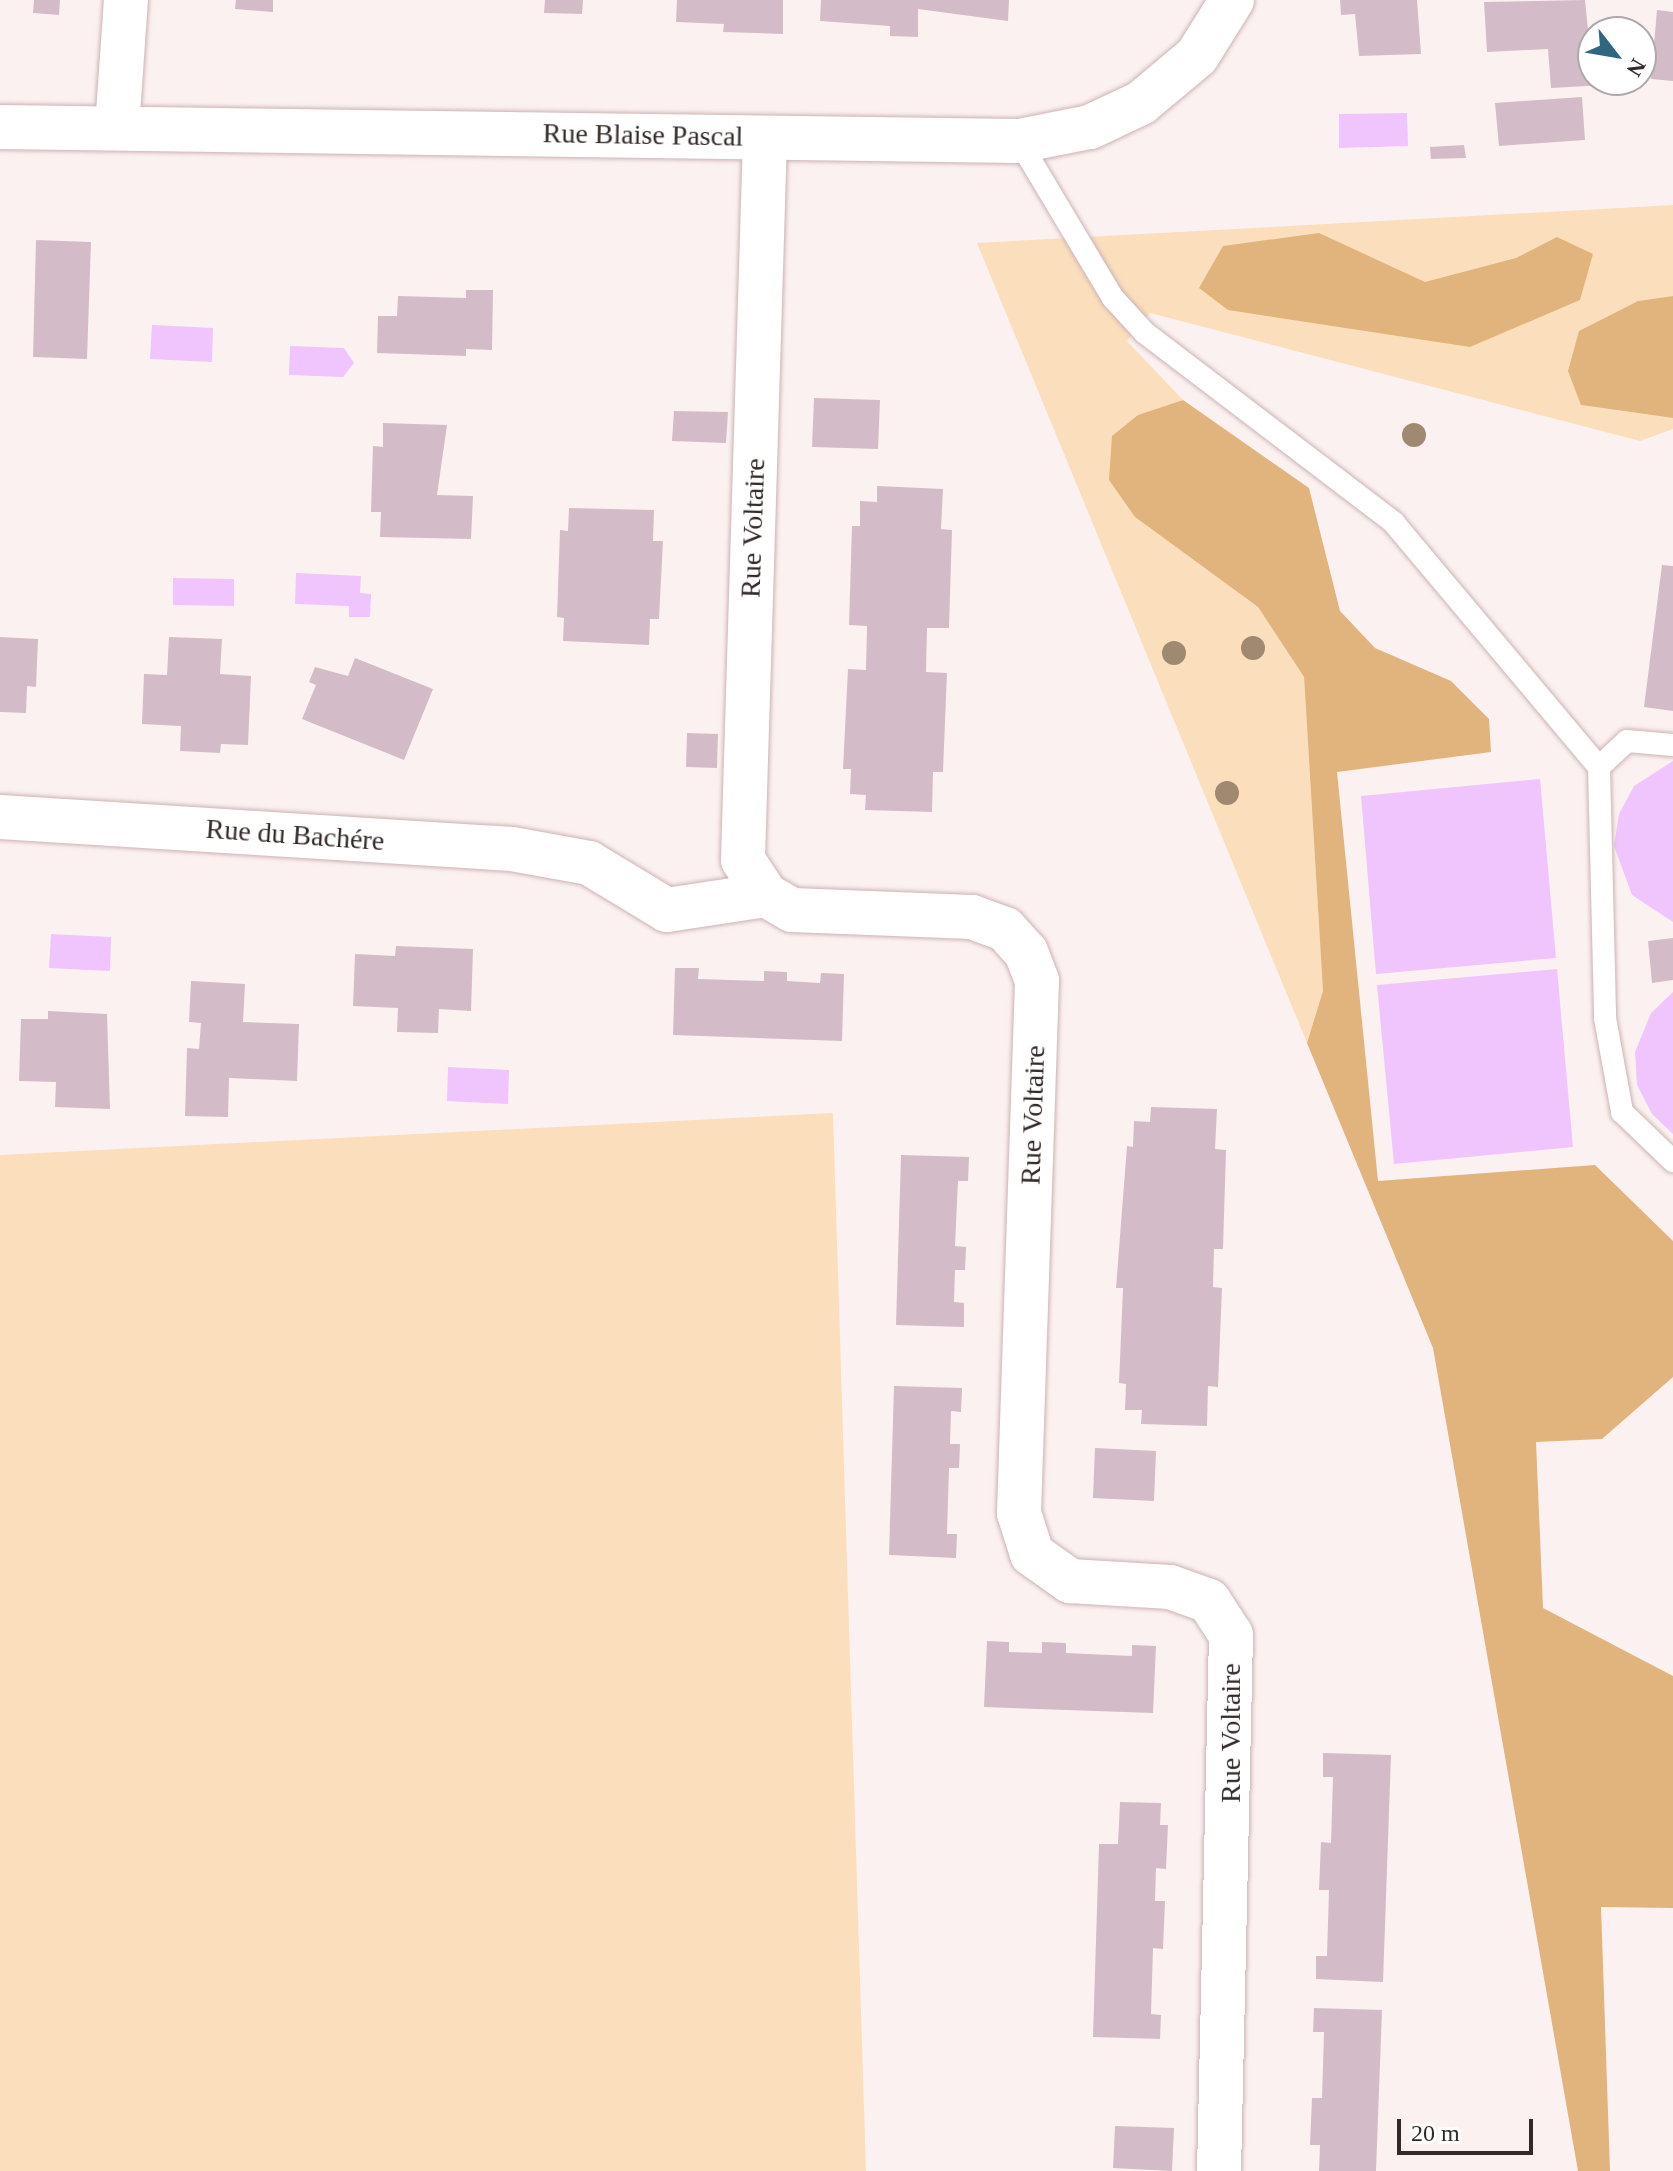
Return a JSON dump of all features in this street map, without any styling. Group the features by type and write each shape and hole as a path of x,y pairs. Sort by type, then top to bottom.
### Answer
{"street":[{"path":"117,128 126,0"},
{"name":"Rue Blaise Pascal","path":"0,127 1019,141 1090,127 1141,103 1197,56 1232,0"},
{"name":"Rue Voltaire","path":"765,138 743,860 766,895 792,910 972,917 1005,929 1026,952 1037,981 1019,1513 1032,1554 1070,1581 1170,1587 1209,1601 1231,1635 1219,2171"},
{"name":"Rue du Bachére","path":"0,817 512,849 589,863 667,910 766,895"}],"lane":[{"path":"1019,141 1113,298 1145,333 1394,523 1599,767 1605,1018 1622,1112 1673,1161"},
{"path":"1599,767 1627,741 1673,745"}],"shaded area":[{"path":"1407,113 1408,146 1339,148 1339,114"},
{"path":"1673,205 1673,296 1638,301 1581,405 1673,418 1673,429 1640,441 1150,313 1127,341 1183,400 1138,415 1135,517 1258,607 1304,677 1323,991 1307,1043 977,243"},
{"path":"1319,233 1425,282 1516,258 1557,237 1593,254 1580,300 1470,347 1228,310 1199,288 1223,246"},
{"path":"1673,296 1673,418 1581,405 1568,371 1579,331 1638,301"},
{"path":"152,325 213,328 212,362 150,359"},
{"path":"290,346 344,348 354,363 343,377 289,375"},
{"path":"1183,400 1309,488 1340,611 1375,648 1451,681 1489,719 1491,752 1337,772 1378,1181 1595,1165 1673,1241 1673,1377 1602,1439 1536,1442 1543,1608 1673,1676 1673,1908 1601,1907 1610,2171 1578,2171 1433,1348 1307,1043 1323,991 1304,677 1258,607 1135,517 1109,480 1112,436 1138,415"},
{"path":"296,573 361,576 360,593 371,594 370,617 349,617 349,606 295,604"},
{"path":"173,578 234,579 234,606 173,605"},
{"path":"1673,761 1673,922 1632,895 1614,846 1619,814 1634,786"},
{"path":"1540,779 1556,958 1376,974 1361,796"},
{"path":"51,934 111,937 110,971 49,968"},
{"path":"1557,969 1573,1147 1394,1164 1377,985"},
{"path":"1673,992 1673,1134 1652,1114 1637,1085 1635,1052 1651,1013"},
{"path":"448,1067 509,1070 508,1104 447,1101"},
{"path":"833,1113 866,2171 0,2171 0,1155"}],"building":[{"path":"34,0 60,0 59,15 33,13"},
{"path":"236,0 273,0 273,12 235,9"},
{"path":"545,0 583,0 582,14 544,13"},
{"path":"677,0 783,0 783,34 723,32 724,24 676,22"},
{"path":"821,0 1009,0 1008,21 918,9 918,37 890,36 890,26 820,21"},
{"path":"1340,0 1417,0 1421,54 1359,56 1355,14 1341,15"},
{"path":"1585,0 1587,16 1577,16 1577,87 1551,88 1548,49 1487,52 1484,2"},
{"path":"1657,10 1673,12 1673,81 1657,80"},
{"path":"1582,97 1585,140 1499,146 1495,103"},
{"path":"1464,145 1466,158 1431,159 1430,147"},
{"path":"36,240 91,242 87,359 33,357"},
{"path":"466,290 493,290 492,350 466,349 466,356 377,353 378,316 397,316 398,296 466,298"},
{"path":"814,398 880,400 878,449 812,447"},
{"path":"674,411 728,412 726,443 672,441"},
{"path":"383,423 447,425 437,495 473,496 471,539 380,537 381,512 371,512 373,446 383,447"},
{"path":"877,486 943,489 941,529 952,530 949,628 927,628 926,672 947,673 943,772 933,772 932,812 865,810 866,795 850,794 851,769 843,769 848,669 866,670 867,626 849,625 852,526 860,526 860,501 877,502"},
{"path":"569,508 654,510 653,541 663,541 659,619 650,619 649,645 563,641 564,618 557,617 560,530 568,531"},
{"path":"1662,565 1673,566 1673,711 1644,707"},
{"path":"0,637 38,639 36,687 27,686 26,713 0,712"},
{"path":"169,637 222,639 220,674 251,676 248,745 221,744 220,753 180,751 181,726 142,724 144,674 167,675"},
{"path":"355,658 433,689 404,760 302,719 316,685 309,682 315,667 348,676"},
{"path":"687,733 718,734 717,768 686,767"},
{"path":"1673,938 1673,980 1652,983 1648,941"},
{"path":"396,946 473,949 471,1011 439,1009 438,1033 397,1032 398,1008 353,1006 355,954 395,956"},
{"path":"675,968 699,968 698,979 764,981 764,971 787,972 787,981 820,983 821,973 844,974 842,1041 673,1035"},
{"path":"191,981 245,984 243,1022 299,1024 297,1081 229,1078 228,1117 185,1116 187,1048 199,1049 201,1023 189,1022"},
{"path":"48,1011 107,1014 110,1109 55,1107 56,1082 19,1081 21,1019 48,1019"},
{"path":"1151,1107 1217,1109 1215,1149 1226,1150 1223,1249 1214,1249 1213,1287 1222,1288 1218,1387 1208,1386 1207,1426 1141,1424 1142,1410 1125,1410 1126,1384 1119,1383 1123,1288 1116,1288 1127,1146 1133,1147 1134,1121 1150,1122"},
{"path":"901,1155 969,1157 968,1181 958,1181 955,1246 966,1247 965,1270 955,1270 954,1302 964,1303 964,1327 896,1325"},
{"path":"894,1386 962,1388 961,1412 951,1411 950,1444 960,1444 959,1468 949,1468 947,1534 957,1534 956,1558 889,1555"},
{"path":"1095,1448 1156,1451 1154,1501 1093,1498"},
{"path":"987,1641 1009,1642 1009,1652 1042,1653 1042,1642 1066,1643 1066,1653 1132,1656 1132,1645 1156,1646 1153,1713 984,1707"},
{"path":"1323,1753 1391,1755 1383,1982 1316,1979 1316,1956 1327,1956 1329,1890 1319,1890 1321,1842 1331,1843 1333,1777 1323,1777"},
{"path":"1120,1802 1161,1803 1160,1825 1168,1825 1166,1869 1156,1868 1155,1901 1165,1901 1163,1949 1153,1948 1151,2014 1161,2015 1160,2039 1093,2037 1099,1844 1118,1844"},
{"path":"1314,2008 1382,2010 1376,2171 1319,2171 1320,2145 1310,2145 1312,2098 1322,2098 1324,2032 1313,2032"},
{"path":"1115,2126 1174,2128 1172,2171 1113,2168"}]}
